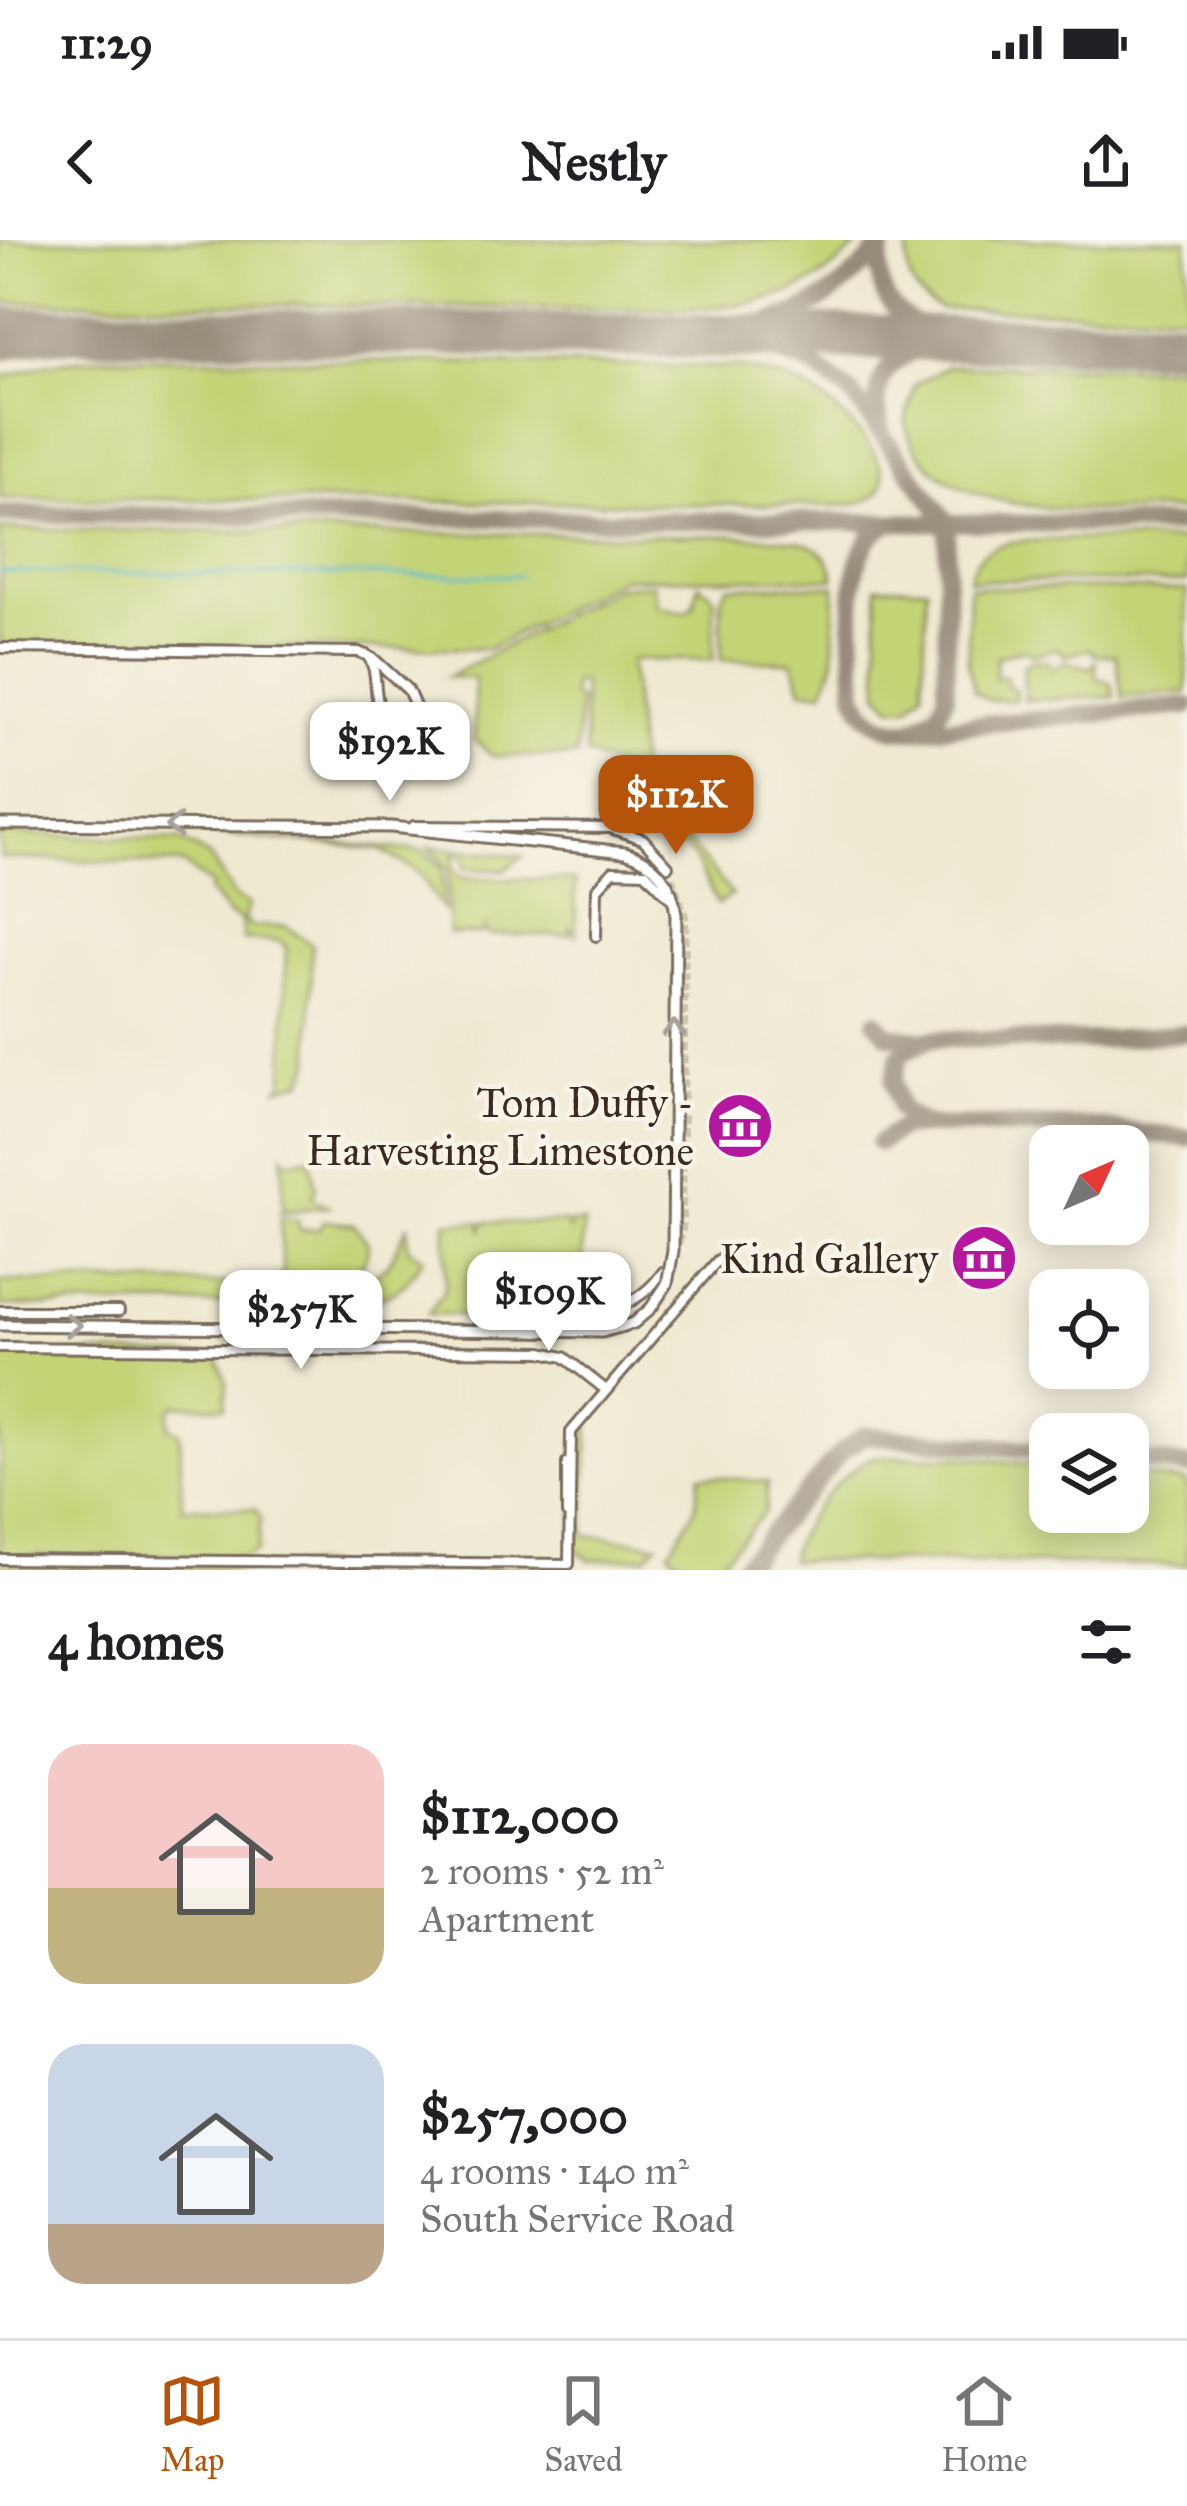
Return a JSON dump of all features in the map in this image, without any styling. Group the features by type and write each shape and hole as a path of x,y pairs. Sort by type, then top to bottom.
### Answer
{"street":[{"path":"0,648 367,655 408,690 415,700 409,715 393,721 382,715 367,655"},
{"path":"0,824 610,828 643,839 668,866"},
{"path":"0,1325 610,1331 634,1323 651,1308 667,1284 674,1251 673,895 660,873 644,859 620,851 391,827"},
{"path":"596,936 597,889 617,870 636,868 654,878 676,915"},
{"path":"0,1559 569,1564 571,1432 718,1260"},
{"path":"510,1330 620,1309 648,1291 663,1272"},
{"path":"0,1311 119,1311"},
{"path":"0,1347 542,1352 564,1357 606,1390"}],"green space":[{"path":"0,240 866,240 824,275 788,293 729,306 668,309 2,302"},
{"path":"911,240 1187,240 1187,314 940,309 922,297 911,281 907,262"},
{"path":"104,357 737,367 791,382 820,397 866,441 883,475 880,489 867,500 841,505 0,498 0,378 50,363"},
{"path":"947,366 1187,367 1187,510 1025,505 983,496 948,480 921,456 905,422 915,385"},
{"path":"0,529 734,536 811,545 830,564 834,579 622,578 488,649 0,644"},
{"path":"1071,539 1187,540 1187,582 969,580 974,565 994,547"},
{"path":"653,584 657,606 683,612 693,607 699,584 714,596 713,660 630,660 641,784 732,895 718,904 695,860 618,767 586,755 582,682 574,682 572,697 579,700 577,756 492,756 475,740 474,678 448,677 617,587"},
{"path":"728,586 835,586 834,662 824,691 802,690 793,662 721,660 721,598"},
{"path":"877,586 927,587 923,691 909,707 892,706 879,692"},
{"path":"969,587 1187,590 1187,692 1122,697 1116,655 1095,655 1089,649 1065,656 1058,648 1034,655 1023,649 997,657 996,678 1007,677 1006,685 1016,690 1015,700 988,700 974,691 968,665"},
{"path":"1030,661 1046,661 1053,668 1066,661 1089,668 1096,662 1096,677 1112,684 1114,697 1025,700 1023,667"},
{"path":"183,831 423,851 442,867 444,910 418,872 379,849"},
{"path":"0,833 181,840 210,857 235,897 249,905 244,919 253,927 286,926 312,945 311,1062 303,1081 279,1088 284,1082 286,947 279,941 243,940 242,921 229,915 209,891 212,886 183,864 0,858"},
{"path":"429,847 523,856 504,870 466,869 462,856 453,855 453,870 462,878 575,880 576,935 570,928 569,935 488,935 484,927 483,934 449,934 448,869"},
{"path":"283,1155 288,1161 311,1158 316,1189 312,1198 328,1206 278,1213 283,1211"},
{"path":"280,1218 298,1220 300,1230 319,1229 324,1221 354,1224 368,1243 361,1266 340,1283 273,1300 0,1306 0,1281 275,1284 276,1277 283,1276"},
{"path":"446,1222 481,1222 482,1229 485,1222 566,1223 570,1230 571,1223 584,1223 581,1295 569,1304 531,1313 428,1314 445,1289"},
{"path":"408,1225 408,1248 423,1258 408,1279 381,1297 345,1299 389,1264"},
{"path":"0,1351 218,1357 227,1384 225,1407 175,1405 169,1411 169,1428 180,1432 182,1507 255,1509 261,1518 257,1551 245,1557 0,1555"},
{"path":"584,1426 589,1426 584,1535 658,1544 646,1557 590,1560 573,1548 578,1439"},
{"path":"873,1457 962,1457 1029,1464 1029,1533 1149,1533 1149,1477 1187,1481 1187,1565 790,1560 801,1530 821,1501"},
{"path":"700,1475 768,1482 765,1511 720,1562 679,1561 669,1551 695,1509"},
{"path":"0,1563 553,1568 553,1570 0,1570"}],"waterway":[{"path":"0,572 520,576"}],"taxiway":[{"path":"717,331 768,323 812,305 851,278 886,240"},
{"path":"882,249 881,283 894,308 919,326 951,335"},
{"path":"0,327 61,328"},
{"path":"0,352 82,334 221,332"},
{"path":"580,334 756,345 812,365 852,394 947,522 946,696 938,713 911,730"},
{"path":"881,426 878,394 887,370 906,355 961,341 1046,339"},
{"path":"0,514 1187,525"},
{"path":"890,523 874,534 863,551 853,597 855,693 876,722 911,730 1187,706"},
{"path":"876,1021 888,1035 919,1039"},
{"path":"1187,1033 1088,1041 929,1039 900,1055 893,1081 900,1110 927,1126 1088,1127 1187,1138"},
{"path":"879,1143 901,1128 923,1126"},
{"path":"739,1570 842,1451 864,1435 1029,1449"},
{"path":"1149,1461 1187,1466"}],"runway":[{"path":"0,329 1187,341"}],"tunnel":[{"path":"668,866 685,917 682,1230 676,1250"}],"place":[{"name":"Tom Duffy - Harvesting Limestone","path":"740,1126"},
{"name":"Kind Gallery","path":"984,1258"}]}
